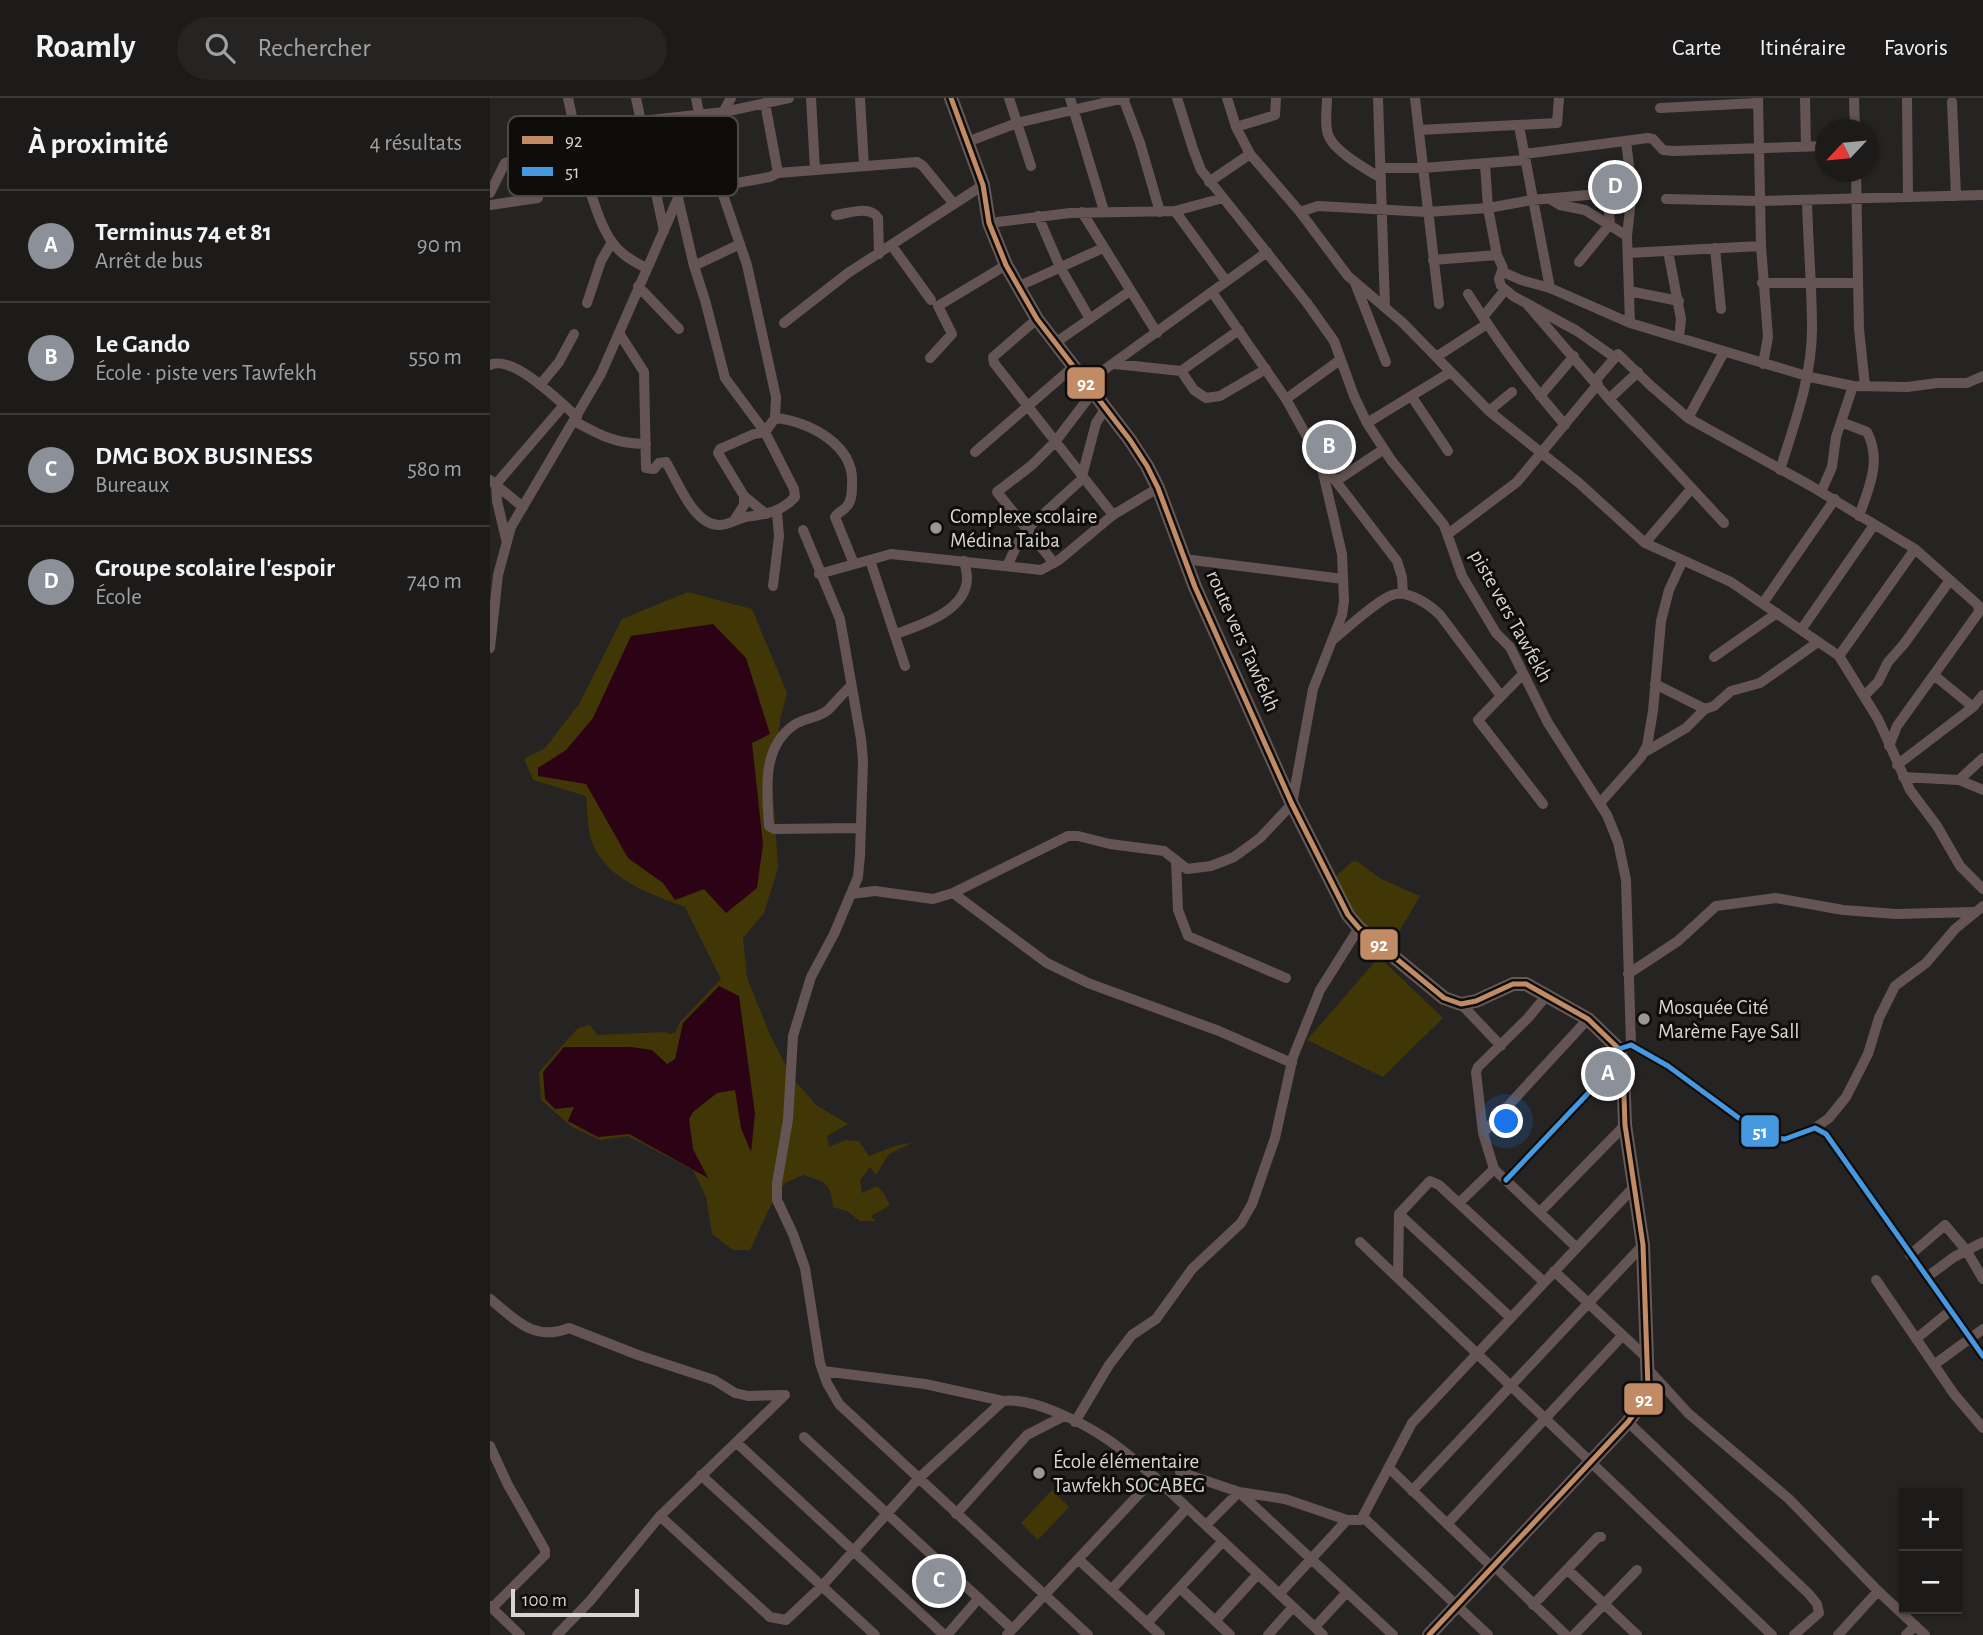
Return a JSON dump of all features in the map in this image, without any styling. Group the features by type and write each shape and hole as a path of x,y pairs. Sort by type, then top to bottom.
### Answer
{"street":[{"path":"568,98 572,116"},
{"path":"636,98 640,116"},
{"path":"696,98 699,114"},
{"path":"721,116 731,98"},
{"path":"682,116 724,112 789,98"},
{"path":"811,98 815,170"},
{"path":"860,98 864,166"},
{"name":"route vers Tawfekh","path":"951,98 983,185 989,223 1006,265 1037,319 1130,440 1158,488 1184,559 1292,803 1339,901 1359,928 1444,998 1461,1004"},
{"path":"1009,98 1031,166"},
{"path":"1070,98 1104,211"},
{"path":"967,142 1017,123 1123,98 1140,143 1160,212"},
{"name":"piste vers Tawfekh","path":"1177,98 1193,149 1209,182 1267,252 1334,341 1367,423 1448,534 1462,576 1496,633 1510,648 1566,754 1601,803 1618,842 1624,867 1628,974 1625,1047"},
{"path":"1227,98 1236,127 1250,154 1300,212 1355,283 1385,306 1489,411 1603,503 1645,543 1731,582 1839,656 1878,719 1910,790 1937,826 1960,866 1983,889"},
{"path":"1236,127 1275,115 1276,98"},
{"path":"1327,98 1331,140 1345,154 1381,173 1485,164 1651,138 1661,149 1673,151 1815,147"},
{"path":"1378,98 1385,306"},
{"path":"1415,98 1439,304"},
{"path":"1419,130 1557,123 1559,98"},
{"path":"1805,98 1806,147"},
{"path":"1854,98 1855,119"},
{"path":"1907,98 1908,197"},
{"path":"1660,108 1672,102 1758,100 1762,283 1768,337 1763,364"},
{"path":"1952,102 1956,196"},
{"path":"765,103 778,173"},
{"path":"1519,127 1550,288"},
{"path":"1626,141 1632,191 1628,236 1630,323"},
{"path":"1209,182 1250,154"},
{"path":"490,193 508,162"},
{"path":"738,183 778,173 917,162 954,204"},
{"path":"1485,164 1488,208 1503,272 1499,281 1505,290 1577,331 1614,357"},
{"path":"1579,262 1610,224 1605,169"},
{"path":"1856,182 1857,283 1865,386"},
{"path":"785,323 848,273 983,185"},
{"path":"1300,212 1318,206 1427,212 1488,208 1532,200 1632,191"},
{"path":"1666,199 1760,201 1983,195"},
{"path":"490,205 538,198 537,196"},
{"path":"594,196 602,223 612,242 627,258 646,268"},
{"path":"657,196 664,231"},
{"path":"723,196 740,244 776,397 775,418 765,432 720,449 718,453 744,496 772,513 779,536 773,586"},
{"path":"490,648 498,575 506,540 601,374 678,197"},
{"path":"619,333 644,372 646,468 654,469 659,463 666,462 694,510 705,523 722,525 735,519 785,508 795,497 794,489 765,432 725,378 694,267 678,197"},
{"path":"989,223 1082,212 1175,211 1223,198"},
{"path":"1550,199 1560,205 1586,210 1628,236"},
{"path":"1780,470 1807,376 1812,330 1807,200"},
{"path":"836,215 871,210 876,213 879,254"},
{"path":"1175,211 1226,281"},
{"path":"1082,212 1157,333"},
{"path":"1038,216 1060,267 1090,319"},
{"path":"587,303 601,261 612,242"},
{"path":"694,267 740,244"},
{"path":"892,246 931,300"},
{"path":"1628,253 1761,246"},
{"path":"1017,286 1103,248"},
{"path":"1715,248 1721,309"},
{"path":"1668,251 1679,301 1679,338"},
{"path":"1054,563 998,492 1032,465 1055,442 1089,388 1115,364 1267,252"},
{"path":"1433,260 1497,254"},
{"path":"930,358 952,334 938,306 1006,265"},
{"path":"1503,272 1550,288 1630,323 1763,364 1853,386 1907,387 1967,383 1983,376"},
{"path":"1355,283 1386,362"},
{"path":"1762,283 1857,283"},
{"path":"638,286 679,329"},
{"path":"1436,357 1485,321 1505,290"},
{"path":"1055,344 1130,291"},
{"path":"1629,291 1679,301"},
{"path":"1212,292 1286,399 1320,460 1397,561 1403,594"},
{"path":"1468,293 1485,321 1540,396 1565,425"},
{"path":"1527,304 1609,399 1724,523"},
{"path":"1037,319 993,357 998,371 1112,515"},
{"path":"1115,364 1181,371 1239,330"},
{"path":"540,385 559,362 574,334"},
{"path":"1688,418 1724,352"},
{"path":"1448,534 1506,491 1565,425 1618,354 1688,418 1835,499 1915,549 1978,605 1982,611 1898,726 1889,746"},
{"path":"1540,396 1574,356"},
{"path":"1286,399 1340,360"},
{"path":"490,365 501,363 520,371 564,405 576,419 612,440 625,444 646,444"},
{"path":"975,453 1073,367"},
{"path":"1181,371 1194,390 1206,398 1220,397 1266,369"},
{"path":"1609,399 1638,372"},
{"path":"1367,423 1449,373"},
{"path":"1821,492 1832,467 1836,437 1853,386"},
{"path":"1489,411 1511,392"},
{"path":"1412,397 1448,451"},
{"path":"493,482 564,405"},
{"path":"1007,566 1028,528 1081,480 1096,423 1106,408"},
{"path":"775,418 821,433 833,441 844,455 853,473 852,494 847,507 835,517 853,564"},
{"path":"1841,422 1867,432 1875,456 1869,490 1859,516"},
{"path":"1336,481 1384,449"},
{"path":"851,894 875,891 933,899 953,893 1068,836 1164,851 1187,869 1198,869 1234,857 1260,838 1292,803 1313,689 1342,615 1342,554 1320,460"},
{"path":"493,482 523,507"},
{"path":"493,482 506,540"},
{"path":"819,574 891,554 1041,569 1054,563 1112,515 1158,488"},
{"path":"1645,543 1692,488"},
{"path":"735,519 744,505 744,496"},
{"path":"1763,603 1835,499"},
{"path":"1801,630 1874,525"},
{"path":"803,530 819,574 840,619 861,738 863,761 859,873 834,934 811,977 793,1037 788,1120 777,1183 777,1200 805,1268 820,1363 839,1404 1088,1635"},
{"path":"1839,656 1915,549"},
{"path":"1184,559 1343,579"},
{"path":"870,560 905,666"},
{"path":"1644,752 1653,711 1661,621 1669,590 1683,560"},
{"path":"896,634 923,624 958,600 967,577 964,561"},
{"path":"1864,696 1878,682 1888,662 1950,580"},
{"path":"1334,639 1389,596 1403,594 1430,606 1440,615 1501,696"},
{"path":"1714,657 1777,613"},
{"path":"1601,803 1644,752 1686,728 1705,709 1714,706 1731,691 1760,683 1818,642"},
{"path":"1523,674 1480,717 1479,724 1543,804"},
{"path":"1935,676 1973,706"},
{"path":"1655,684 1692,705 1705,709"},
{"path":"851,686 828,710 792,726 779,743 770,759 767,773 769,826 774,830 860,828"},
{"path":"1897,765 1973,706 1983,695"},
{"path":"1878,719 1890,726 1898,726"},
{"path":"1959,780 1983,758"},
{"path":"1903,777 1959,780 1983,790"},
{"path":"1176,860 1178,910 1188,936 1286,978"},
{"path":"953,893 1047,963 1088,983 1219,1031 1292,1063"},
{"path":"1628,974 1678,941 1716,905 1776,898 1843,910 1896,915 1979,909"},
{"path":"1461,1004 1476,1001 1513,984 1526,984 1588,1019 1625,1047 1668,1066 1747,1124 1774,1138 1785,1139 1815,1128 1829,1118 1846,1097 1868,1054 1880,1018 1895,986 1926,963 1955,929 1979,909"},
{"path":"1075,1422 1109,1365 1132,1335 1156,1320 1192,1269 1241,1223 1252,1204 1275,1138 1292,1063 1320,990 1359,928"},
{"path":"1547,995 1478,1067 1476,1072 1483,1133 1494,1169 1577,1248"},
{"path":"1461,1004 1501,1046"},
{"path":"1483,1133 1588,1019"},
{"path":"1429,1635 1628,1422 1642,1403 1648,1388 1643,1245 1625,1125 1625,1047"},
{"path":"1506,1180 1594,1087 1601,1065 1625,1047"},
{"path":"1540,1212 1625,1125"},
{"path":"1815,1128 1826,1134 1983,1356"},
{"path":"1459,1203 1494,1169"},
{"path":"1398,1278 1399,1214 1430,1181 1439,1185 1544,1282"},
{"path":"1180,1472 1239,1492 1285,1499 1347,1520 1358,1521 1364,1518 1412,1423 1634,1187"},
{"path":"1399,1214 1511,1318"},
{"path":"1910,1255 1943,1225 1948,1226 1983,1279"},
{"path":"1360,1242 1772,1635"},
{"path":"1927,1277 1966,1250 1983,1242"},
{"path":"1412,1491 1643,1245"},
{"path":"1555,1271 1622,1336 1688,1413 1789,1499 1878,1591 1925,1635"},
{"path":"1876,1280 1954,1394 1983,1428"},
{"path":"490,1299 510,1316 539,1334 557,1333 569,1328 714,1380 735,1393 748,1396 785,1395 660,1516 590,1601 558,1635"},
{"path":"1916,1339 1951,1311"},
{"path":"1935,1364 1983,1329"},
{"path":"1447,1524 1622,1336"},
{"path":"823,1371 925,1384 1051,1410 1107,1439 1155,1477 1319,1631 1347,1592"},
{"path":"660,1516 770,1617 786,1620 822,1586 918,1479 1003,1401"},
{"path":"956,1514 1027,1435 1064,1416"},
{"path":"1628,1422 1809,1594 1819,1609 1819,1614 1794,1635"},
{"path":"804,1437 979,1598 1010,1632 1155,1477"},
{"path":"737,1443 946,1635 979,1598"},
{"path":"490,1446 508,1485 545,1550 545,1555 491,1607 520,1635"},
{"path":"1389,1468 1566,1635"},
{"path":"701,1475 875,1635"},
{"path":"1206,1525 1239,1492"},
{"path":"1239,1492 1393,1635"},
{"path":"1111,1590 1187,1508"},
{"path":"1364,1518 1488,1635"},
{"path":"1279,1594 1347,1520"},
{"path":"1533,1605 1598,1537 1601,1537"},
{"path":"1147,1623 1223,1541"},
{"path":"1078,1559 1160,1635"},
{"path":"1568,1570 1632,1633"},
{"path":"1574,1635 1637,1570"},
{"path":"1215,1621 1258,1574"},
{"path":"1180,1588 1230,1635"},
{"path":"1838,1635 1878,1591"},
{"path":"1268,1635 1293,1607"},
{"path":"1070,1635 1079,1626"},
{"path":"1906,1635 1915,1626"}],"shaded area":[{"path":"688,592 752,609 787,693 772,775 778,868 764,913 743,938 747,978 770,1035 792,1077 816,1105 848,1124 827,1136 829,1147 846,1140 859,1141 869,1156 914,1142 889,1154 876,1175 870,1167 860,1180 862,1193 877,1186 890,1205 871,1216 876,1221 860,1221 847,1211 833,1207 831,1192 825,1184 803,1175 785,1183 772,1203 750,1250 733,1250 712,1234 706,1197 693,1170 628,1136 600,1140 572,1127 541,1100 539,1072 578,1028 590,1025 597,1035 675,1033 680,1022 721,979 685,907 658,897 620,877 600,857 590,834 586,796 533,780 524,759 545,748 579,704 622,619"},
{"path":"713,624 746,658 770,734 752,743 763,844 757,888 726,913 704,889 675,900 663,883 628,858 586,784 538,776 538,768 566,750 593,718 631,636"},
{"path":"1353,861 1381,879 1420,896 1390,947 1357,917 1334,878"},
{"path":"1379,957 1443,1018 1383,1077 1307,1040"},
{"path":"719,986 739,996 755,1114 751,1152 741,1128 735,1090 717,1093 693,1112 689,1119 693,1149 708,1178 629,1134 598,1137 568,1121 574,1107 555,1109 545,1099 543,1072 564,1047 631,1047 652,1050 667,1064 675,1059 683,1023"},
{"path":"1052,1490 1069,1507 1038,1540 1021,1523"}],"transit line":[{"name":"92","path":"951,98 983,185 989,223 1006,265 1037,319 1147,466 1158,488 1195,587 1292,804 1348,915 1359,928 1444,998 1461,1004 1476,1001 1513,984 1526,984 1588,1019 1619,1049 1623,1069 1625,1125 1643,1245 1648,1388 1642,1403 1628,1422 1429,1635"},
{"name":"51","path":"1506,1180 1594,1087 1604,1061 1619,1049 1631,1045 1668,1066 1763,1133 1785,1139 1815,1128 1826,1134 1983,1356"}],"place":[{"name":"Groupe scolaire l'espoir","path":"1615,187"},
{"name":"Le Gando","path":"1329,447"},
{"name":"Complexe scolaire Médina Taiba","path":"936,528"},
{"name":"Mosquée Cité Marème Faye Sall","path":"1644,1019"},
{"name":"Terminus 74 et 81","path":"1608,1074"},
{"name":"École élémentaire Tawfekh SOCABEG","path":"1039,1473"},
{"name":"DMG BOX BUSINESS","path":"939,1581"}]}
